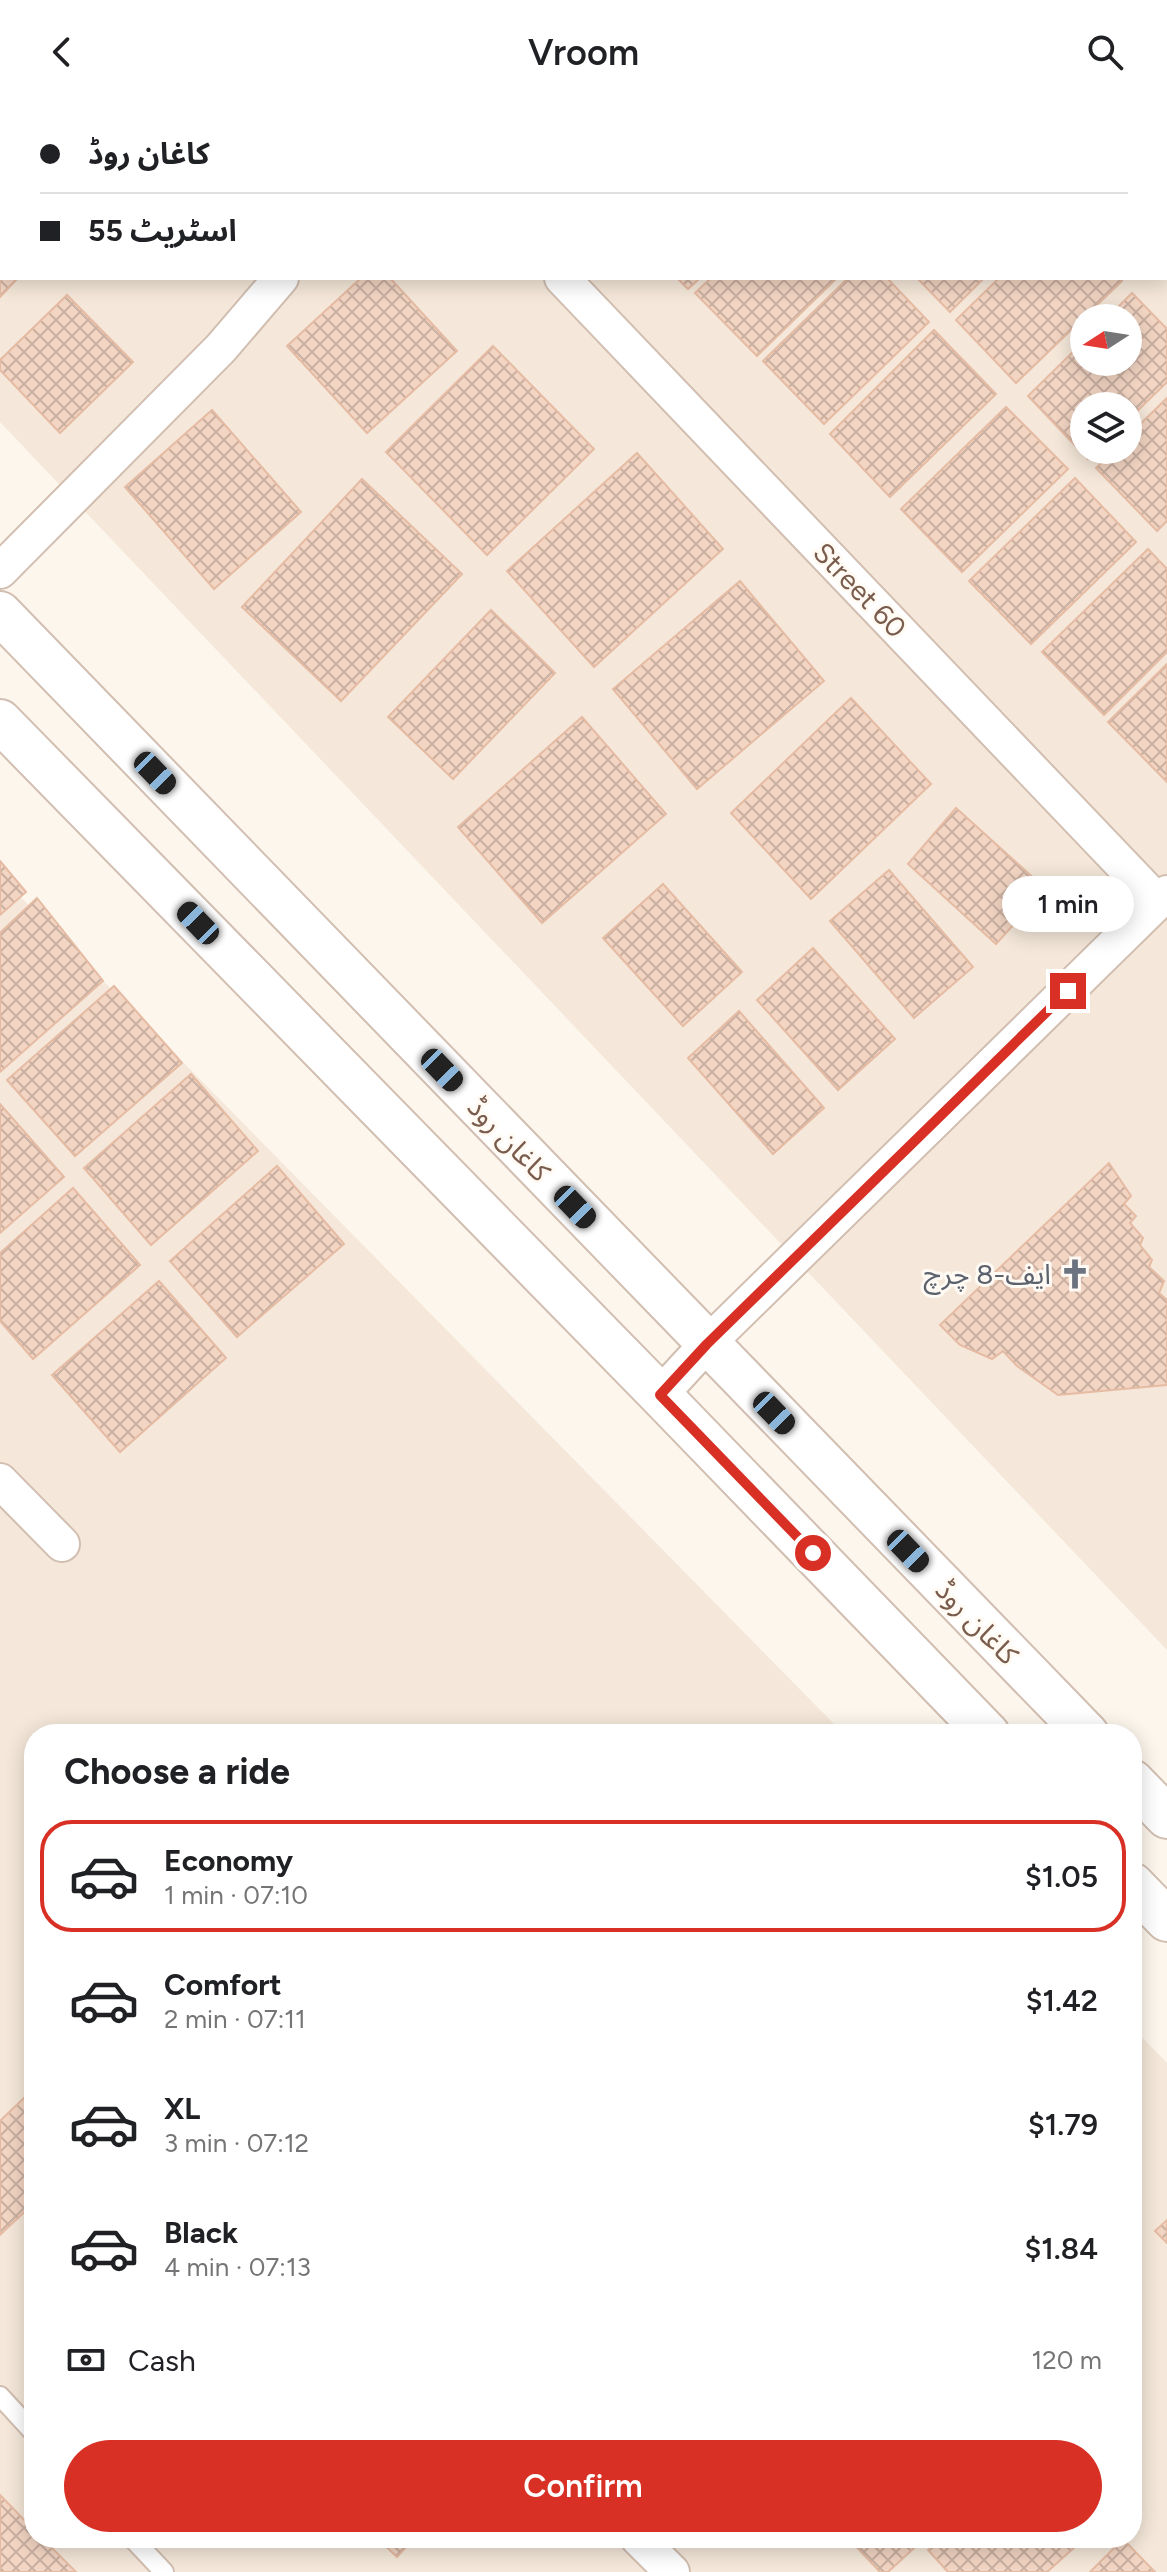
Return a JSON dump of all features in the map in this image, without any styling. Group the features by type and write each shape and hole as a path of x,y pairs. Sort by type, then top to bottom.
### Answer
{"street":[{"path":"0,571 221,348 279,280"},
{"name":"Street 60","path":"564,280 1162,897"},
{"name":"کاغان روڈ","path":"0,613 1077,1724"},
{"path":"0,721 978,1724"},
{"path":"660,1395 707,1344 1162,897"},
{"path":"0,1481 62,1544"},
{"path":"1142,1791 1167,1817"},
{"path":"1142,1894 1167,1920"},
{"path":"648,2548 672,2572"}],"lane":[{"path":"0,2396 24,2422"},
{"path":"141,2548 164,2572"}],"shaded area":[{"path":"0,280 1167,280 1167,1650 0,422"},
{"path":"0,876 834,1724 24,1724 24,2548 1142,2548 1142,2037 1167,2063 1167,2572 0,2572"}],"building":[{"path":"0,280 16,280 0,297"},
{"path":"359,280 392,280 457,351 367,433 287,346"},
{"path":"679,280 698,280 688,289"},
{"path":"709,280 835,280 757,356 695,293"},
{"path":"846,280 889,280 929,322 824,424 763,361"},
{"path":"919,280 982,280 950,312"},
{"path":"997,280 1122,281 1098,304 1070,304 1070,331 1016,383 956,320"},
{"path":"1132,293 1167,329 1167,382 1142,406 1142,392 1070,392 1070,440 1028,396 1070,355 1070,376 1142,376 1142,304 1121,304"},
{"path":"67,295 133,362 60,433 0,370 0,360"},
{"path":"934,330 996,394 890,497 830,434"},
{"path":"493,346 594,449 487,555 386,452"},
{"path":"1167,398 1167,521 1157,531 1096,468 1100,464 1142,464 1142,422"},
{"path":"1006,407 1068,469 962,572 901,509"},
{"path":"212,410 301,512 214,589 125,487"},
{"path":"637,453 723,549 594,667 507,571"},
{"path":"1075,478 1136,542 1031,644 969,581"},
{"path":"362,479 462,574 341,701 242,607"},
{"path":"1148,549 1167,569 1167,652 1104,715 1042,652"},
{"path":"740,581 824,681 697,789 613,689"},
{"path":"491,610 555,673 453,779 388,717"},
{"path":"1167,664 1167,782 1108,722"},
{"path":"851,698 931,784 811,899 731,813"},
{"path":"582,717 666,814 542,923 458,827"},
{"path":"956,808 1046,889 996,944 908,864"},
{"path":"0,861 26,892 0,915"},
{"path":"889,870 973,967 914,1018 830,921"},
{"path":"663,884 742,972 683,1026 603,938"},
{"path":"37,898 103,981 0,1072 0,933"},
{"path":"813,948 895,1039 838,1090 757,1000"},
{"path":"114,986 182,1063 75,1156 7,1080"},
{"path":"739,1011 824,1108 773,1154 688,1058"},
{"path":"191,1074 258,1151 151,1245 84,1168"},
{"path":"0,1104 64,1177 0,1233"},
{"name":"ایف-8 چرچ","path":"1109,1163 1131,1196 1124,1204 1136,1216 1130,1223 1143,1238 1140,1245 1152,1260 1149,1267 1164,1281 1159,1293 1167,1300 1167,1385 1058,1395 1017,1366 1003,1351 992,1359 960,1345 940,1325"},
{"path":"277,1166 344,1244 237,1337 170,1261"},
{"path":"73,1188 140,1265 33,1359 0,1321 0,1253"},
{"path":"159,1281 226,1358 120,1452 52,1375"},
{"path":"24,2098 24,2212 0,2235 0,2121"},
{"path":"1167,2220 1167,2243 1155,2231"},
{"path":"0,2495 24,2520 24,2548 52,2548 76,2572 0,2572"},
{"path":"388,2548 405,2548 397,2557"},
{"path":"857,2548 914,2548 888,2572 880,2572"},
{"path":"1074,2548 1047,2572 948,2572 928,2550"},
{"path":"1114,2548 1132,2548 1155,2572 1090,2572"}],"place":[{"name":"ایف-8 چرچ","path":"1075,1274"}],"route":[{"path":"813,1553 660,1395 707,1344 1068,991"}]}
